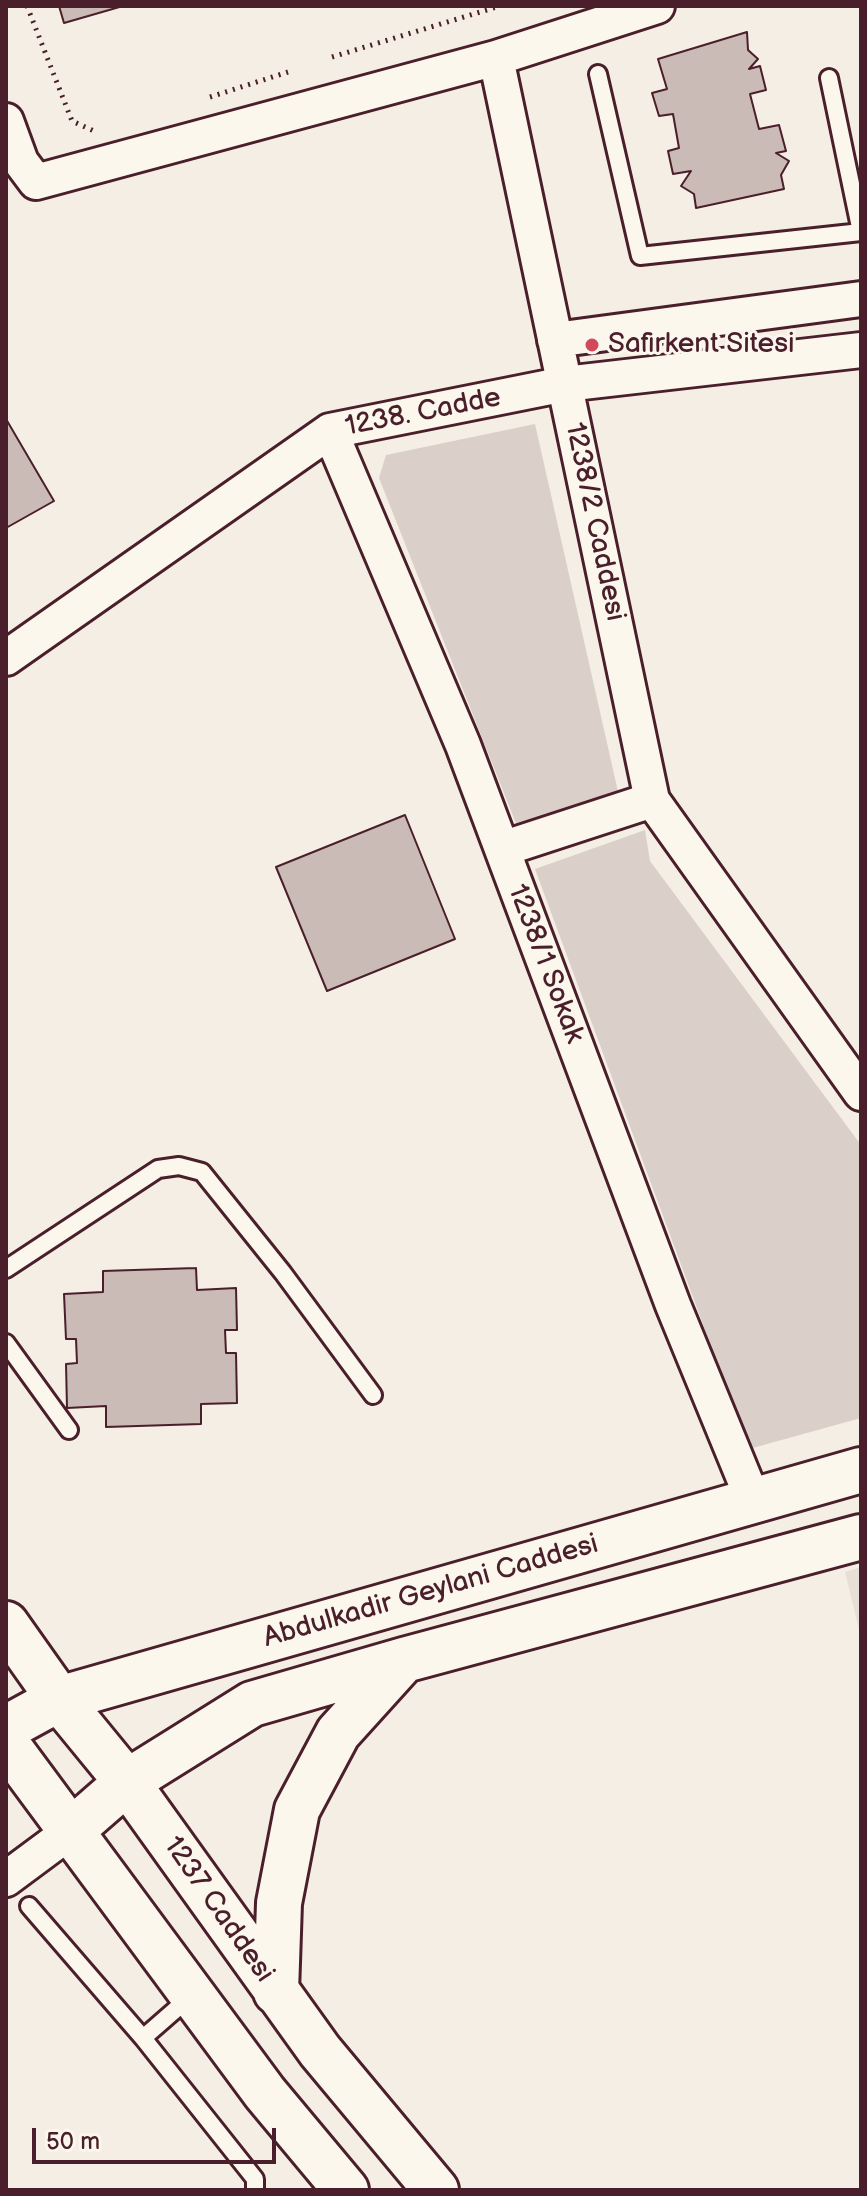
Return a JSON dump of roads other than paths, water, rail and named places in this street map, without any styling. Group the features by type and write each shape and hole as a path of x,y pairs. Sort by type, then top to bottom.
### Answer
{"street":[{"path":"6,121 21,162 36,182 496,58 657,6"},
{"name":"1238/2 Caddesi","path":"496,58 652,800 861,1093"},
{"path":"555,340 861,299"},
{"name":"1238. Cadde","path":"6,658 330,431 565,384 861,350"},
{"name":"1238/1 Sokak","path":"330,431 463,745 673,1305 753,1500"},
{"path":"502,849 652,800"},
{"name":"Abdulkadir Geylani Caddesi","path":"6,1728 59,1699 861,1470"},
{"name":"Abdulkadir Geylani Caddesi","path":"72,1830 127,1782 252,1704 861,1537"},
{"name":"1237 Caddesi","path":"6,1624 59,1699 127,1782 320,2051 436,2190"},
{"path":"276,1992 279,1903 297,1810 338,1733 404,1660"},
{"path":"14,1769 72,1830 265,2093 346,2190"},
{"path":"6,1879 72,1830"}],"lane":[{"path":"598,74 640,256 861,232 829,78"},
{"path":"6,1269 158,1169 179,1166 202,1172 283,1273 373,1395"},
{"path":"6,1343 69,1430"},
{"path":"29,1906 143,2038 255,2179 255,2190"},
{"path":"143,2038 193,1995"}],"place":[{"name":"Safirkent Sitesi","path":"592,345"}]}
